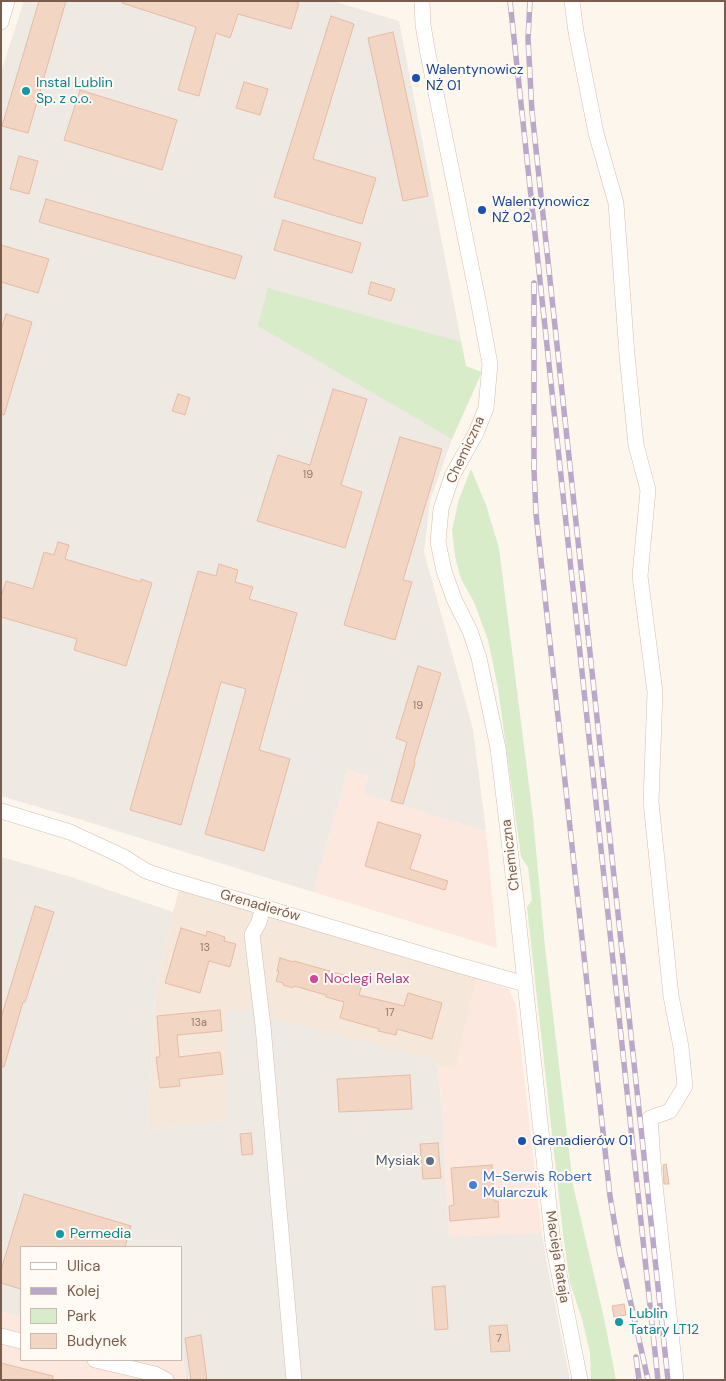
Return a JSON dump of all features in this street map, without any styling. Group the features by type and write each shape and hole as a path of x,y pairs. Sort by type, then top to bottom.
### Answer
{"street":[{"path":"2,19 7,1"},
{"name":"Chemiczna","path":"422,1 423,25 428,54 490,364 486,408 476,433 452,476 442,509 438,542 444,571 454,599 470,631 479,658 498,748 525,984"},
{"path":"572,1 576,32 596,132 616,203 627,355 636,445 648,490 640,576 655,692 651,802 671,996 681,1047 685,1086 670,1111 650,1118 654,1175 676,1380"},
{"name":"Grenadierów","path":"1,811 70,832 124,857 146,871 172,880 525,984"},
{"path":"263,907 259,922 252,935 263,1026 294,1380"},
{"name":"Macieja Rataja","path":"525,984 553,1243 580,1380"},
{"path":"1,1336 20,1341"},
{"path":"99,1361 155,1374 166,1380"}],"shaded area":[{"path":"24,1 333,1 399,21 466,366 395,346 452,439 430,501 424,552 473,729 486,831 363,794 368,776 348,770 313,892 1,796 1,72"},
{"path":"348,770 368,776 363,794 486,831 497,948 313,892"},
{"path":"1,857 68,876 173,912 155,998 149,1130 228,1120 227,1010 272,1009 274,1019 437,1060 442,1109 449,1237 542,1233 570,1380 186,1380 182,1360 182,1246 20,1246 20,1317 1,1311"},
{"path":"179,890 477,978 455,1070 438,1066 437,1060 273,1019 228,1120 149,1130 155,998"},
{"path":"477,978 509,989 516,1006 542,1233 449,1238 438,1066 455,1069"},
{"path":"1,1311 20,1317 20,1361 182,1361 183,1359 186,1380 1,1380"}],"green space":[{"path":"268,288 461,342 466,366 482,372 452,439 258,326"},
{"path":"471,469 486,505 499,548 533,817 545,947 573,1185 604,1318 616,1380 591,1380 590,1353 582,1319 570,1283 527,907 532,900 528,867 521,857 498,688 488,640 474,602 461,579 455,556 452,530 459,499"}],"building":[{"name":"Instal Lublin Sp. z o.o.","path":"39,1 66,1 28,133 2,126"},
{"path":"122,1 292,1 299,3 291,29 238,14 230,38 216,33 199,96 178,90 196,27 122,3"},
{"path":"331,16 354,24 313,159 376,178 362,224 274,197"},
{"path":"393,32 428,196 403,201 368,38"},
{"path":"244,82 268,89 260,115 236,108"},
{"path":"80,90 177,120 162,170 64,140"},
{"path":"19,156 38,161 29,194 10,189"},
{"path":"46,199 242,256 235,279 39,222"},
{"path":"283,220 361,243 352,273 274,250"},
{"path":"1,245 49,259 38,293 1,282"},
{"path":"371,282 395,289 391,301 368,294"},
{"path":"6,314 32,322 4,415 1,414 1,330"},
{"path":"333,389 367,399 341,485 362,492 345,548 257,521 278,455 310,465"},
{"path":"178,394 190,398 185,415 172,411"},
{"path":"400,437 442,449 403,580 412,582 395,640 344,625"},
{"path":"58,542 69,545 65,559 141,582 141,579 152,583 126,666 74,650 77,639 1,617 1,597 6,581 33,589 44,552 54,555"},
{"path":"219,564 238,570 235,582 253,587 249,599 297,613 259,750 290,759 264,851 205,834 246,689 221,682 181,825 130,810 198,571 216,576"},
{"path":"418,666 441,673 403,804 391,801 407,742 396,738"},
{"path":"378,822 421,835 410,869 448,881 445,890 365,866"},
{"path":"35,906 54,912 25,1002 23,1002 4,1067 1,1067 1,1018"},
{"path":"181,928 206,936 207,931 225,937 224,941 236,944 230,967 209,961 200,993 165,983"},
{"path":"280,958 351,977 350,982 362,985 359,995 404,1006 408,993 442,1003 432,1039 397,1029 396,1035 378,1031 379,1029 340,1018 344,1002 294,986 293,988 283,985 283,983 276,981"},
{"path":"220,1010 222,1031 177,1035 179,1057 220,1052 223,1074 179,1079 180,1086 160,1088 156,1057 160,1057 157,1016"},
{"path":"410,1075 412,1109 339,1112 337,1079"},
{"path":"251,1133 253,1154 242,1155 240,1134"},
{"name":"Mysiak","path":"438,1143 441,1178 423,1179 420,1144"},
{"path":"666,1164 669,1184 664,1184 663,1165"},
{"name":"M-Serwis Robert Mularczuk","path":"492,1165 494,1201 498,1201 499,1217 450,1221 449,1206 454,1205 451,1168"},
{"name":"Permedia","path":"24,1194 131,1226 125,1246 20,1246 20,1289 1,1283 1,1270"},
{"path":"445,1286 448,1329 435,1330 432,1287"},
{"path":"624,1304 626,1315 614,1317 612,1306"},
{"path":"507,1325 510,1351 491,1352 489,1326"},
{"path":"201,1335 207,1380 191,1380 185,1338"},
{"path":"1,1363 53,1376 52,1380 1,1380"}],"railway":[{"path":"510,1 658,1380"},
{"path":"530,1 528,39 532,112 668,1380"},
{"path":"534,283 534,469 536,514 610,1196 619,1250 648,1380"},
{"path":"636,1357 639,1380"}],"place":[{"name":"Walentynowicz NŻ 01","path":"416,78"},
{"name":"Instal Lublin Sp. z o.o.","path":"26,91"},
{"name":"Walentynowicz NŻ 02","path":"482,210"},
{"name":"Noclegi Relax","path":"314,979"},
{"name":"Grenadierów 01","path":"522,1141"},
{"name":"Mysiak","path":"430,1161"},
{"name":"M-Serwis Robert Mularczuk","path":"473,1185"},
{"name":"Permedia","path":"60,1234"},
{"name":"Lublin Tatary LT12","path":"619,1322"}]}
